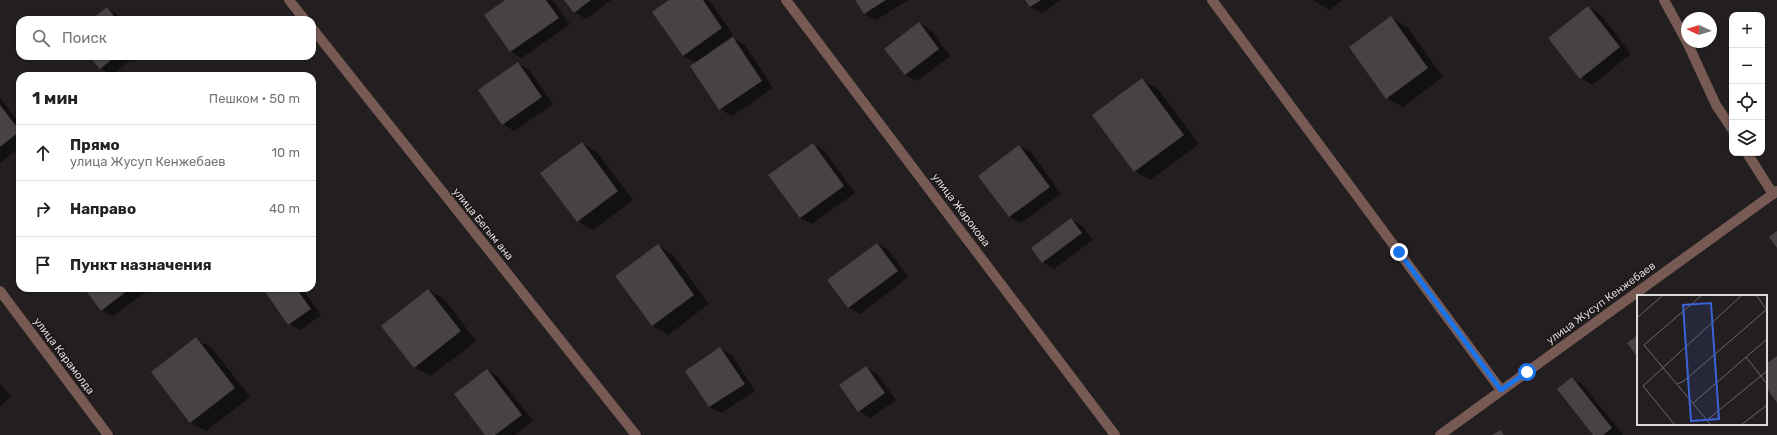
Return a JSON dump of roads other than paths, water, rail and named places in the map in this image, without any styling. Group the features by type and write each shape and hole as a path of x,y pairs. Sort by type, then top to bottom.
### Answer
{"street":[{"path":"289,0 302,16"},
{"name":"улица Жарокова","path":"786,0 1115,435"},
{"path":"1212,0 1501,390"},
{"path":"1664,0 1681,31"},
{"name":"улица Бегым ана","path":"316,33 636,435"},
{"path":"1690,48 1716,105 1729,124"},
{"path":"1749,156 1775,192"},
{"name":"улица Жусуп Кенжебаев","path":"1440,435 1775,192"},
{"name":"улица Карамолда","path":"0,291 108,435"}]}
